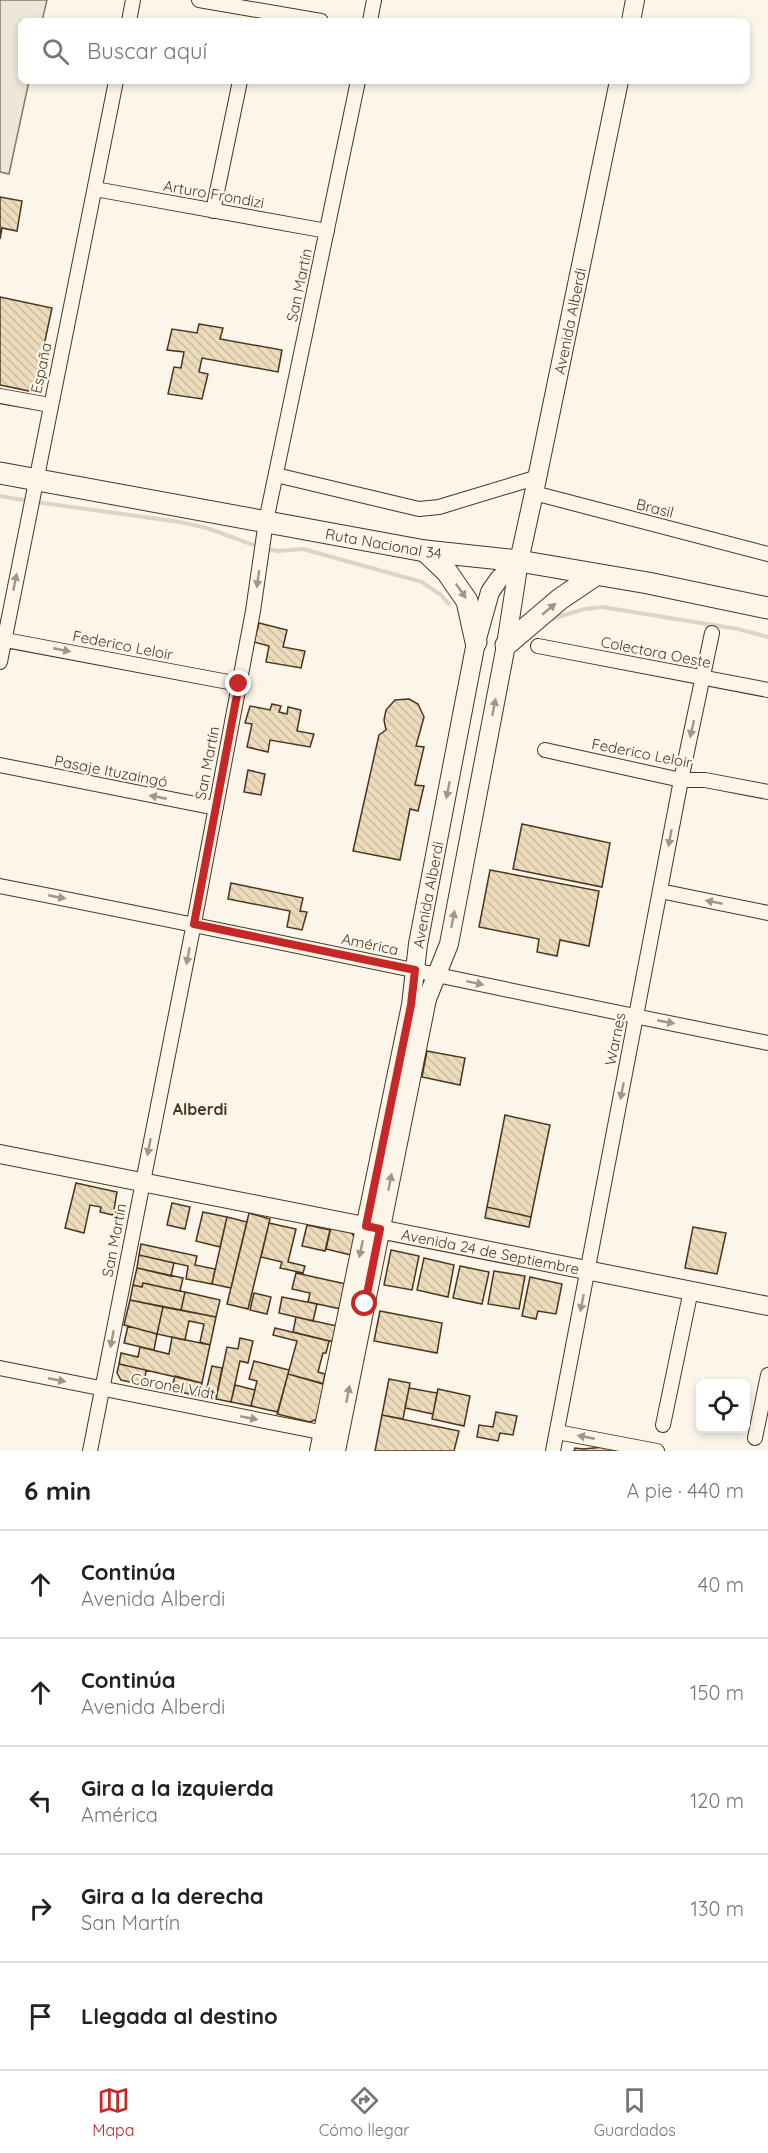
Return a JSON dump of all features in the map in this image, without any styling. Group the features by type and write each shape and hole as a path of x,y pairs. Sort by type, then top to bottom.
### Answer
{"highway":[{"name":"Ruta Nacional 34","path":"0,473 32,494 266,521 425,551 519,561 768,608"},
{"path":"425,551 447,572 467,601 476,642"},
{"path":"506,645 560,599 594,576"}],"main road":[{"path":"632,18 636,0"},
{"name":"Avenida Alberdi","path":"373,1227 427,999 448,944 506,645 519,561 618,84"},
{"name":"Avenida Alberdi","path":"320,1451 333,1440 373,1227 411,1005 418,944 476,642 490,592 498,579 519,561"},
{"path":"459,732 471,726 480,727 488,738"},
{"name":"Avenida 24 de Septiembre","path":"0,1154 768,1306"}],"street":[{"path":"130,18 133,0"},
{"path":"199,0 253,15 287,18"},
{"path":"371,18 374,0"},
{"name":"España","path":"0,662 2,639 115,84"},
{"path":"213,211 239,84"},
{"name":"San Martín","path":"90,1451 216,808 257,588 266,521 357,84"},
{"name":"Arturo Frondizi","path":"94,189 327,231"},
{"path":"0,396 50,405"},
{"path":"276,475 419,509 439,507 536,485"},
{"name":"Brasil","path":"536,485 768,554"},
{"name":"Warnes","path":"554,1451 681,780 712,633"},
{"name":"Federico Leloir","path":"2,639 239,684"},
{"name":"Colectora Oeste","path":"538,646 768,690"},
{"name":"Federico Leloir","path":"545,750 681,780 705,780 768,792"},
{"name":"Pasaje Ituzaingó","path":"0,765 216,808"},
{"name":"América","path":"0,886 768,1042"},
{"path":"660,891 768,913"},
{"path":"663,1425 691,1290"},
{"name":"Coronel Vidt","path":"0,1368 333,1440"},
{"path":"755,1438 768,1375"},
{"path":"557,1432 657,1451"}],"shaded area":[{"path":"0,0 47,0 43,18 18,18 18,84 28,84 9,174 0,172"}],"building":[{"path":"0,197 22,201 17,231 2,228 0,239"},
{"path":"0,297 52,308 34,392 0,385"},
{"path":"199,324 223,328 220,339 282,350 278,372 202,358 199,372 208,374 202,399 168,394 174,367 181,368 184,352 167,350 172,329 197,333"},
{"path":"259,623 287,630 283,647 305,651 301,668 266,662 269,646 254,642"},
{"path":"409,699 418,704 424,717 416,746 424,747 415,785 424,786 418,811 410,809 400,860 353,851 379,735 386,730 384,720 386,710 395,700"},
{"path":"272,704 281,706 279,712 287,714 288,707 301,710 297,731 314,734 310,747 270,740 268,752 247,747 252,724 245,723 250,706 270,710"},
{"path":"248,770 265,774 261,795 244,792"},
{"path":"522,824 610,843 602,887 513,869"},
{"path":"490,870 599,891 589,946 560,940 557,956 537,952 539,939 479,927"},
{"path":"231,883 303,898 300,911 307,912 302,930 287,927 290,911 228,899"},
{"path":"427,1051 465,1058 460,1085 422,1077"},
{"path":"505,1115 550,1125 531,1217 487,1207"},
{"path":"76,1183 117,1192 113,1215 100,1212 101,1207 90,1205 84,1233 65,1228"},
{"path":"172,1203 190,1207 185,1229 167,1225"},
{"path":"487,1207 531,1217 529,1227 485,1218"},
{"path":"203,1212 227,1217 220,1247 196,1241"},
{"path":"249,1213 270,1219 248,1309 227,1304"},
{"path":"227,1217 247,1222 231,1288 212,1284"},
{"path":"269,1223 296,1229 288,1262 305,1266 303,1273 280,1268 282,1262 261,1257"},
{"path":"307,1225 330,1230 325,1251 302,1246"},
{"path":"331,1227 351,1232 355,1238 351,1255 326,1249"},
{"path":"693,1227 726,1233 717,1274 685,1268"},
{"path":"141,1244 197,1256 195,1265 215,1269 212,1284 186,1279 188,1266 139,1255"},
{"path":"391,1250 419,1256 412,1290 384,1285"},
{"path":"139,1255 174,1263 171,1276 137,1268"},
{"path":"424,1258 454,1265 448,1297 417,1290"},
{"path":"460,1266 489,1272 482,1304 453,1298"},
{"path":"137,1268 183,1278 180,1291 143,1283 142,1287 133,1285"},
{"path":"494,1271 525,1276 519,1309 488,1304"},
{"path":"296,1273 346,1284 341,1309 308,1302 310,1293 292,1289"},
{"path":"530,1277 562,1284 556,1314 538,1311 536,1319 522,1316"},
{"path":"143,1283 185,1292 181,1310 130,1300 133,1285 142,1287"},
{"path":"185,1292 220,1300 216,1317 181,1310"},
{"path":"254,1293 271,1297 267,1314 250,1310"},
{"path":"282,1297 317,1304 313,1321 279,1313"},
{"path":"130,1300 163,1307 157,1334 124,1325"},
{"path":"163,1307 216,1317 210,1345 200,1342 204,1324 189,1321 185,1340 157,1334"},
{"path":"380,1311 442,1323 437,1353 374,1341"},
{"path":"296,1317 337,1326 334,1342 293,1332"},
{"path":"128,1326 157,1334 154,1350 124,1343"},
{"path":"275,1328 329,1341 318,1372 325,1374 323,1384 288,1374 297,1341 273,1335"},
{"path":"172,1337 210,1345 202,1383 119,1364 121,1353 138,1357 140,1347 169,1354"},
{"path":"240,1338 253,1341 248,1363 240,1361 231,1402 216,1399 227,1347 238,1349"},
{"path":"254,1361 289,1370 278,1412 251,1406 257,1381 249,1379"},
{"path":"119,1364 146,1370 144,1385 121,1380 117,1373"},
{"path":"212,1366 222,1368 216,1399 205,1396"},
{"path":"288,1374 325,1386 317,1419 310,1422 277,1414"},
{"path":"175,1376 202,1383 199,1396 171,1390"},
{"path":"389,1379 410,1383 403,1419 382,1415"},
{"path":"235,1385 255,1390 251,1406 231,1402"},
{"path":"409,1388 437,1393 433,1414 405,1408"},
{"path":"438,1389 470,1396 464,1426 432,1419"},
{"path":"496,1412 517,1416 513,1435 500,1433 498,1441 477,1437 479,1425 493,1427"},
{"path":"382,1415 459,1431 454,1451 375,1451"},
{"path":"615,1446 617,1451 574,1451 575,1448"}],"waterway":[{"path":"0,496 29,501"},
{"path":"36,502 180,522 207,528 262,548 278,551 303,549 422,582 441,595 449,604"},
{"path":"552,619 584,609 602,607 738,629 768,637"}],"district":[{"name":"Alberdi","path":"200,1109"}],"route":[{"path":"239,684 194,924 415,970 411,1005 366,1226 380,1229 365,1304"}]}
